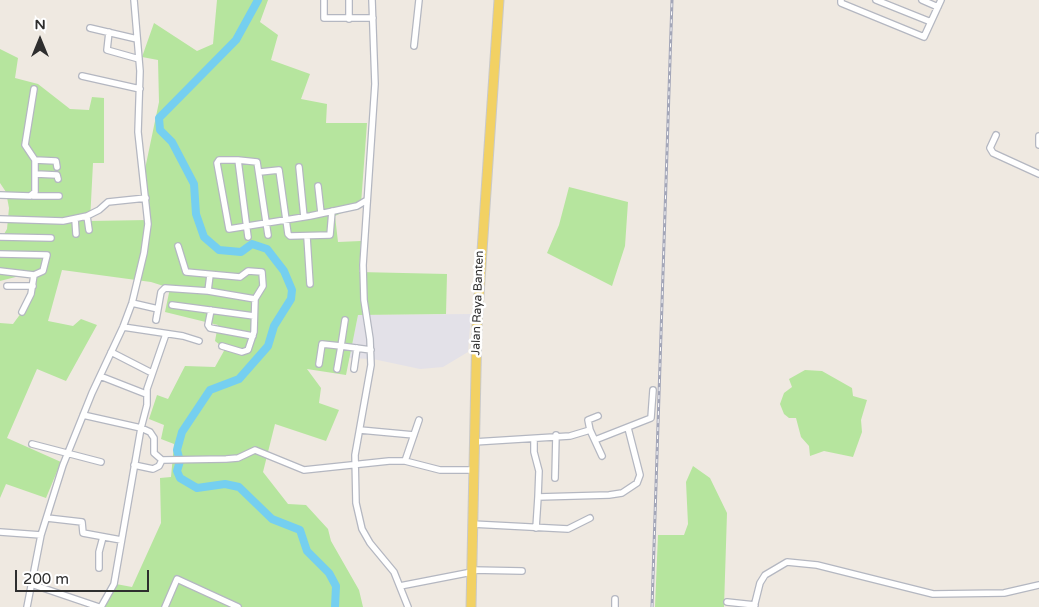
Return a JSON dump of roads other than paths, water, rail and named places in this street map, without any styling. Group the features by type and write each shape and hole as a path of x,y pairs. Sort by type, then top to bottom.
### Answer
{"main road":[{"name":"Jalan Raya Banten","path":"471,607 480,245 499,0"}],"street":[{"path":"27,607 41,535 68,453 123,327 132,303 144,253 148,224 138,132 140,90 134,0"},
{"path":"324,0 324,18 373,18"},
{"path":"349,0 349,18"},
{"path":"372,0 375,84 367,200 364,300 371,350 370,375 355,465 356,504 362,529 370,544 394,572 408,607"},
{"path":"414,46 419,0"},
{"path":"841,0 841,3 924,37 941,0"},
{"path":"876,0 931,22"},
{"path":"922,0 938,6"},
{"path":"90,28 137,39"},
{"path":"109,32 107,50 139,59"},
{"path":"82,76 140,90"},
{"path":"33,196 36,174 35,160 25,147 34,89"},
{"path":"996,135 990,148 993,153 1039,174"},
{"path":"1039,136 1039,145"},
{"path":"35,160 56,161 57,167"},
{"path":"268,235 267,222 260,172 257,161 220,160 217,166 228,228 247,226 267,222 286,219 304,217 357,206 367,200"},
{"path":"238,160 248,237"},
{"path":"299,167 304,217"},
{"path":"260,172 279,170 288,236 330,235 332,211"},
{"path":"36,174 57,175 58,178"},
{"path":"318,186 321,213"},
{"path":"0,195 60,196"},
{"path":"0,219 48,221 75,219 100,210 108,202 146,198"},
{"path":"87,216 89,230"},
{"path":"75,219 76,234"},
{"path":"0,237 51,238"},
{"path":"307,237 310,284"},
{"path":"178,246 184,271 240,277 248,272 260,271 262,288 255,299 252,336 246,351 222,346"},
{"path":"0,254 47,255 43,271 34,275 0,271"},
{"path":"22,312 33,286 34,275"},
{"path":"208,291 210,275"},
{"path":"7,286 33,286"},
{"path":"156,320 163,289 208,291 255,299"},
{"path":"132,303 158,309"},
{"path":"172,305 254,316"},
{"path":"211,310 208,325 210,328 252,336"},
{"path":"337,369 345,320"},
{"path":"123,327 199,341"},
{"path":"31,584 100,607 114,584 134,465 147,405 146,394 166,334"},
{"path":"319,364 320,347 322,344 371,350"},
{"path":"354,369 357,348"},
{"path":"112,352 152,373"},
{"path":"100,376 146,394"},
{"path":"595,440 651,418 653,390"},
{"path":"83,415 142,428 150,432 154,438 154,454 164,460 238,458 255,450 304,470 377,461 405,462 440,470 473,470"},
{"path":"598,416 588,420 590,430 602,456"},
{"path":"405,462 419,420"},
{"path":"538,497 609,495 630,489 637,483 640,475 628,428"},
{"path":"360,430 414,435"},
{"path":"474,442 534,440 556,435 570,436 590,430"},
{"path":"555,478 556,435"},
{"path":"534,440 534,452 539,471 536,528"},
{"path":"32,444 101,462"},
{"path":"134,465 153,469 164,460"},
{"path":"47,518 82,522 83,533 121,540"},
{"path":"472,524 568,528 590,518"},
{"path":"0,532 41,535"},
{"path":"99,568 99,552 103,537"},
{"path":"727,602 755,605 760,583 765,575 787,562 826,567 932,594 1004,593 1039,585"},
{"path":"400,586 472,571 522,571"},
{"path":"165,607 177,579 238,607"},
{"path":"615,599 615,607"}],"waterway":[{"path":"258,0 236,40 159,118 160,130 172,142 194,184 196,214 204,237 219,250 241,252 252,244 267,249 284,271 292,290 291,299 274,326 268,346 239,379 210,390 182,432 177,450 180,461 177,471 180,478 197,488 225,484 239,487 272,519 300,530 307,551 329,573 336,586 335,607"}],"railway":[{"path":"652,607 672,0"}]}
